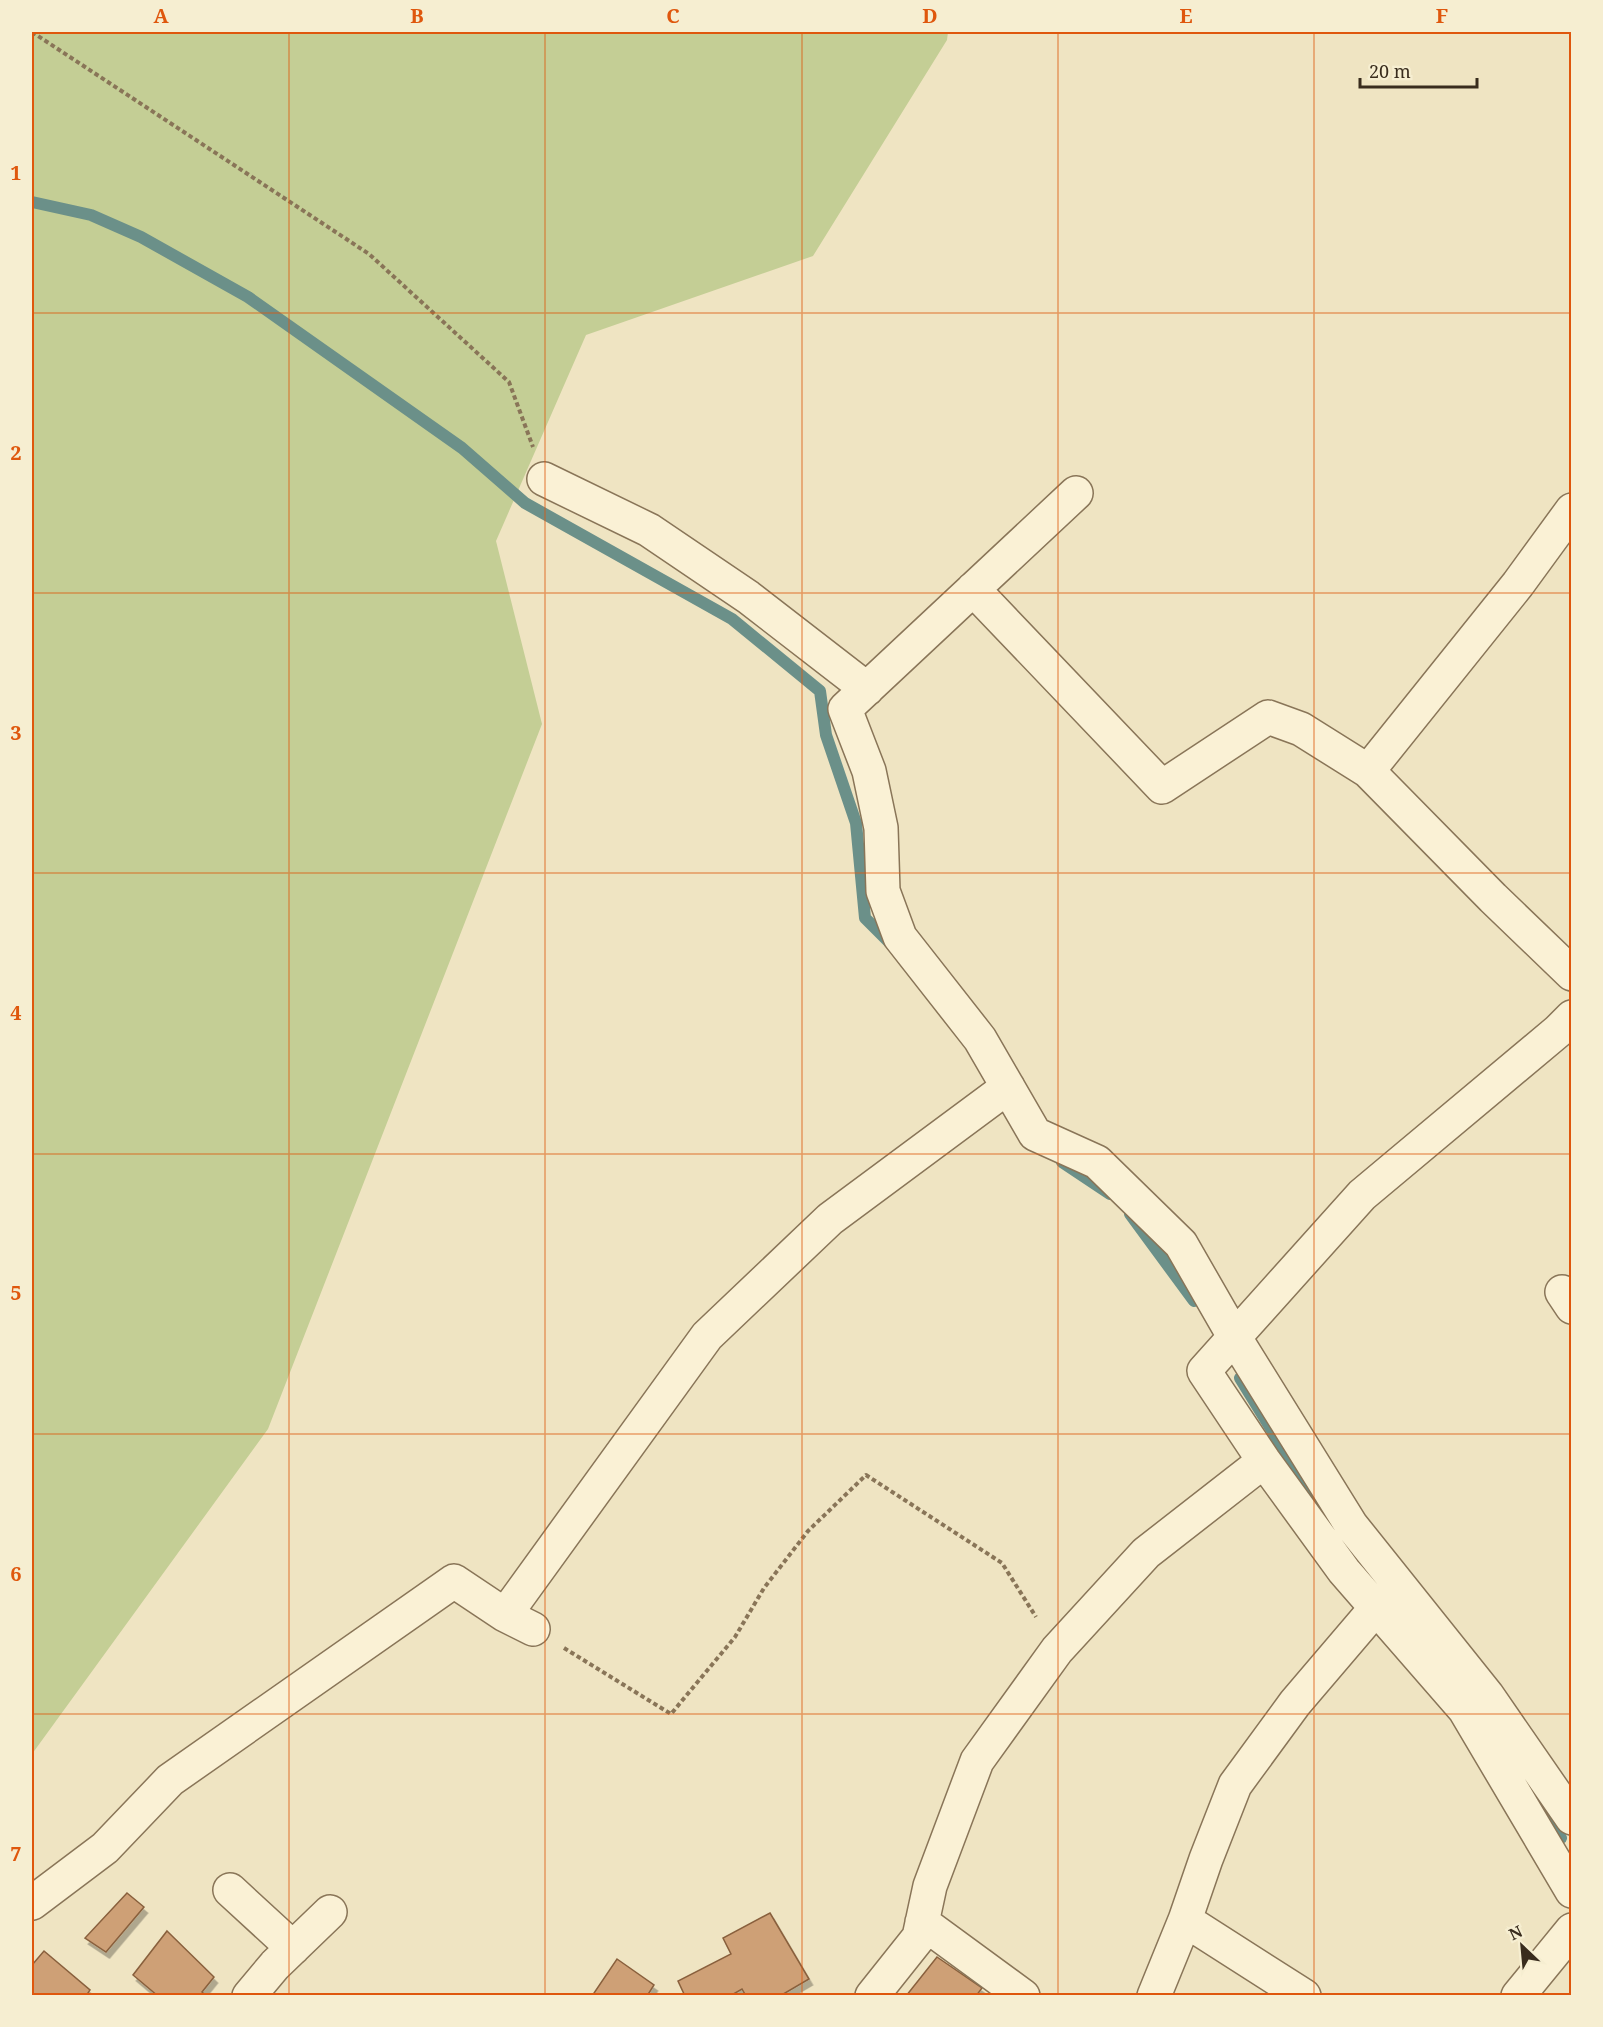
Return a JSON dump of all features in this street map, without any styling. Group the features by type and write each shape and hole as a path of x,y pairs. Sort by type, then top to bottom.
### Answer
{"street":[{"path":"544,479 649,530 748,597 867,689"},
{"path":"1076,493 845,709 870,771 881,828 883,891 900,937 980,1039 1035,1134 1097,1162 1181,1244 1235,1338 1351,1525 1487,1695 1572,1818"},
{"path":"1368,771 1518,584 1572,510"},
{"path":"973,589 1162,787 1268,717 1301,729 1368,771 1493,898 1572,974"},
{"path":"1572,1017 1362,1195 1204,1371 1264,1461 1344,1571 1465,1710 1572,1891"},
{"path":"32,1903 105,1848 170,1780 454,1581 519,1622 707,1336 830,1219 1008,1087"},
{"path":"872,1995 919,1937 930,1886 976,1761 1056,1650 1146,1553 1264,1461"},
{"path":"1154,1995 1185,1920 1235,1785 1295,1703 1376,1608"},
{"path":"230,1890 293,1948"},
{"path":"249,1995 330,1912"},
{"path":"1185,1920 1304,1995"},
{"path":"922,1922 1023,1995"},
{"path":"1518,1995 1572,1930"}],"path":[{"path":"32,32 369,254 509,382 544,479"},
{"path":"519,1622 671,1714 735,1637 764,1588 808,1531 866,1475 1002,1563 1056,1650"}],"green space":[{"path":"32,32 948,32 947,40 813,256 586,335 496,541 542,724 268,1429 32,1754"}],"building":[{"path":"127,1893 144,1907 106,1952 85,1938"},
{"path":"770,1913 809,1979 780,1996 746,1996 742,1989 730,1996 685,1996 678,1981 731,1954 723,1938"},
{"path":"167,1931 214,1977 202,1992 206,1996 158,1996 133,1975"},
{"path":"44,1951 90,1990 86,1996 32,1996 32,1965"},
{"path":"937,1957 982,1988 976,1996 906,1996"},
{"path":"617,1959 654,1985 647,1996 592,1996"}],"waterway":[{"path":"32,202 91,215 141,237 248,297 462,448 525,503 732,619 820,691 826,735 856,823 865,918 893,946"},
{"path":"1062,1162 1110,1194"},
{"path":"1130,1214 1194,1301"},
{"path":"1240,1378 1332,1528"},
{"path":"1525,1779 1561,1838"}]}
